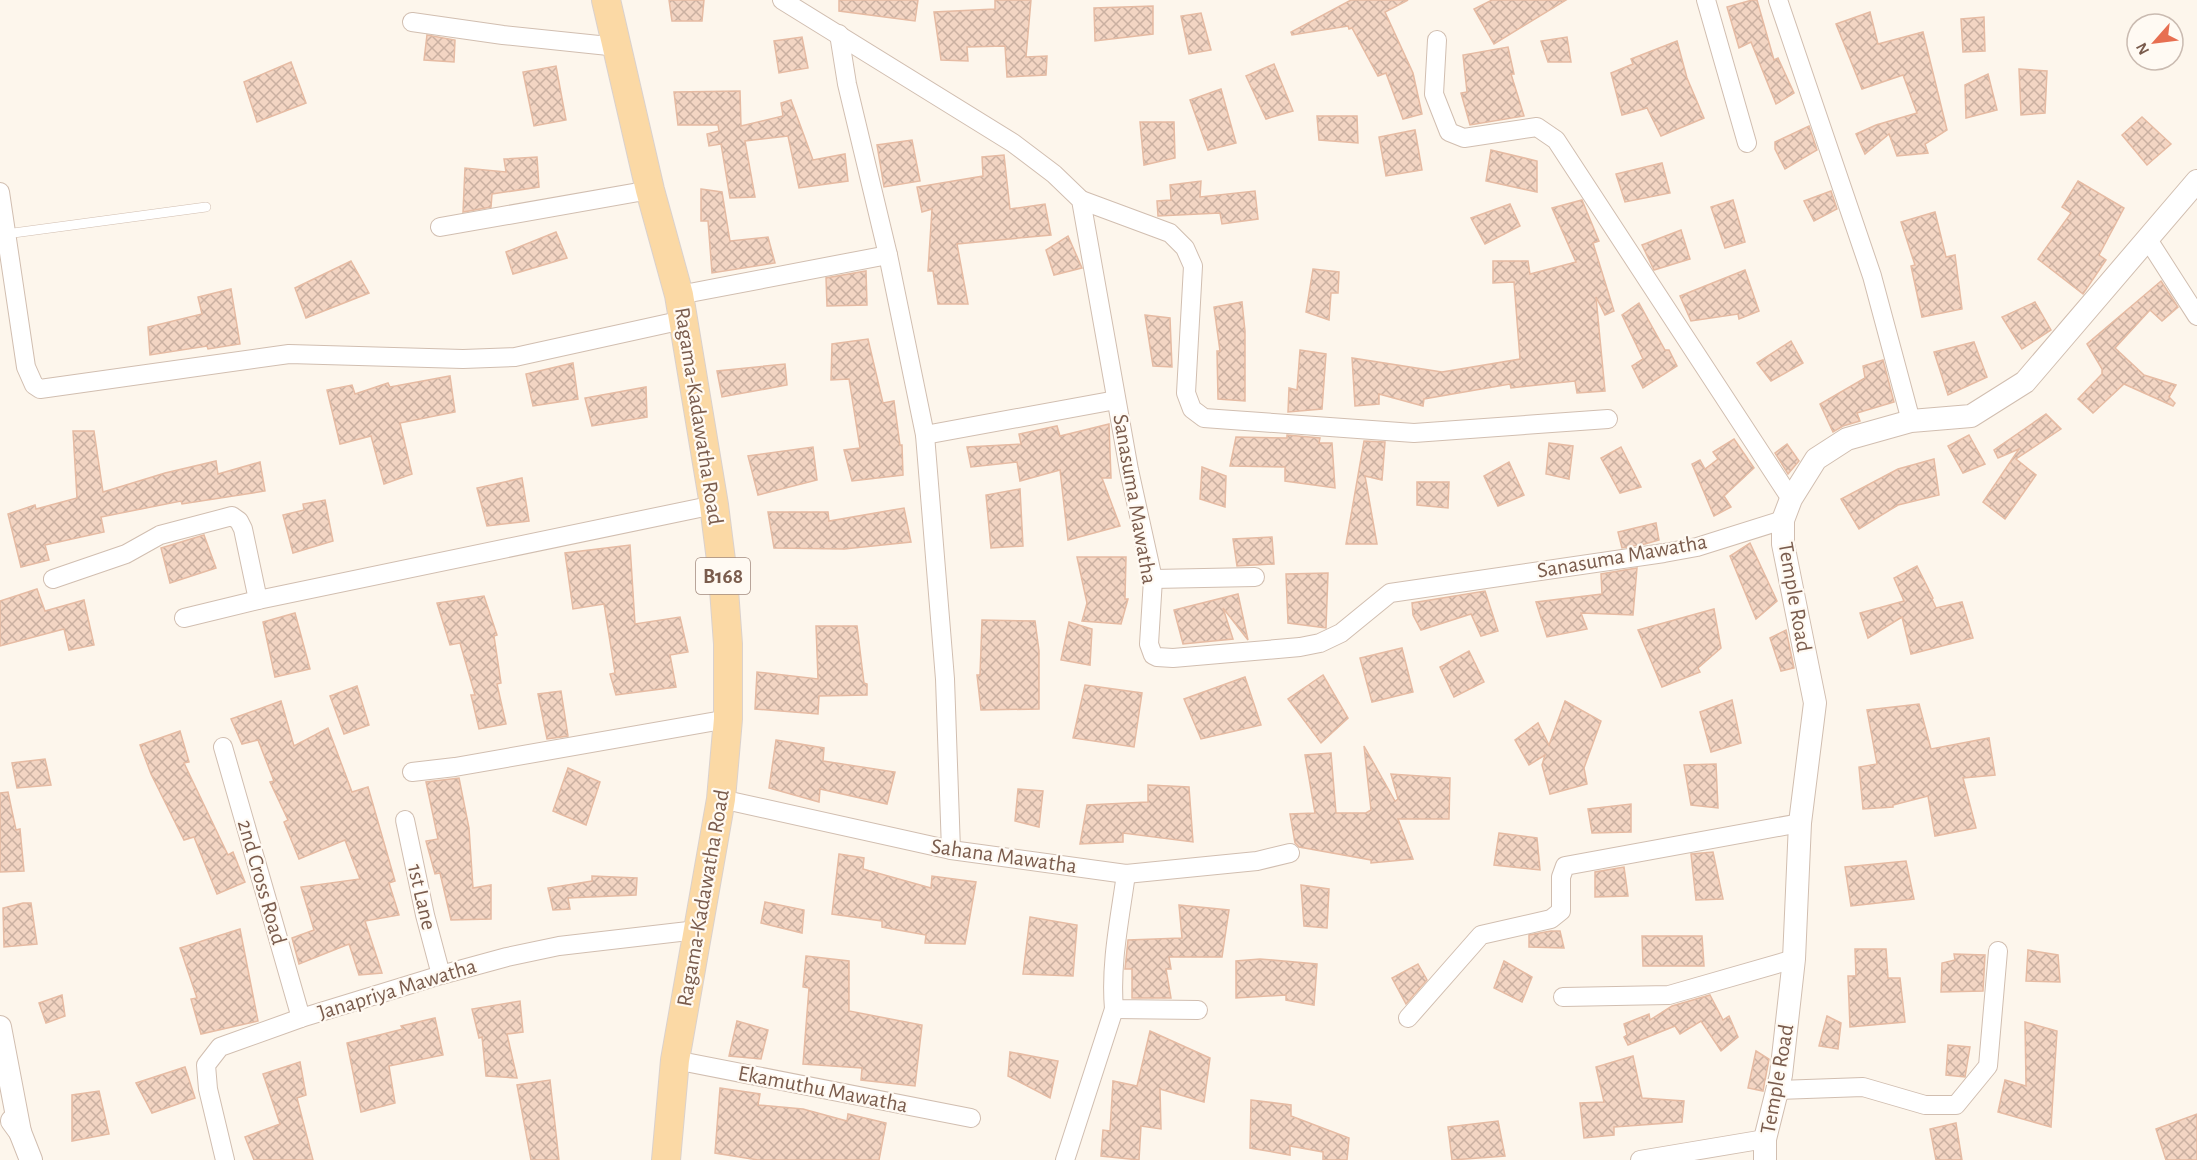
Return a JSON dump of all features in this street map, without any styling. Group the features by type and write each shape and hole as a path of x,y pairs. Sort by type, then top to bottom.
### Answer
{"main road":[{"name":"Ragama-Kadawatha Road","path":"606,0 650,190 681,307 714,505 723,576 728,644 728,719 721,799 675,1060 666,1160"}],"street":[{"path":"782,0 1013,143 1054,174 1081,200 1170,233 1185,248 1193,266 1186,393 1192,409 1204,418 1414,433 1608,419"},
{"path":"1706,0 1747,143"},
{"path":"1778,0 1872,276 1911,420"},
{"path":"412,22 503,35 618,47"},
{"path":"839,34 925,435 945,679 951,850"},
{"path":"1437,40 1434,94 1449,132 1464,138 1537,127 1556,140 1791,499"},
{"name":"Temple Road","path":"1765,1149 1781,1075 1794,959 1800,823 1815,703 1783,543 1783,520 1791,499 1816,459 1847,439 1911,420 1971,416 2025,382 2197,181"},
{"path":"440,227 650,190"},
{"path":"0,192 26,367 34,385 40,389 289,354 463,359 515,357 681,307 888,255"},
{"name":"Sanasuma Mawatha","path":"1081,200 1116,400 1153,579 1149,644 1157,657 1173,658 1300,647 1320,643 1341,633 1390,593 1664,553 1697,546 1783,520"},
{"path":"2147,238 2197,316"},
{"path":"925,435 1116,400"},
{"path":"184,618 258,600 714,505"},
{"path":"53,579 126,554 160,535 232,516 240,521 243,529 258,600"},
{"path":"1153,579 1255,577"},
{"path":"412,772 455,767 728,719"},
{"name":"2nd Cross Road","path":"223,747 301,1018"},
{"name":"Sahana Mawatha","path":"721,799 951,850 1126,874 1257,861 1290,853"},
{"name":"1st Lane","path":"405,820 425,915 441,975"},
{"path":"1408,1018 1481,935 1551,919 1561,911 1561,877 1565,866 1800,823"},
{"path":"1065,1160 1114,1009 1112,992 1114,962 1126,874"},
{"name":"Janapriya Mawatha","path":"225,1160 208,1089 206,1065 220,1047 301,1018 507,957 559,946 697,930"},
{"path":"1778,1090 1863,1088 1924,1105 1956,1105 1988,1066 1998,951"},
{"path":"1563,997 1669,995 1794,959"},
{"path":"1114,1009 1198,1010"},
{"path":"0,1027 20,1132 31,1160"},
{"name":"Ekamuthu Mawatha","path":"675,1060 971,1118"},
{"path":"0,1102 20,1132"},
{"path":"1641,1160 1765,1149"}],"lane":[{"path":"6,234 206,207"}],"building":[{"path":"669,0 704,0 702,21 672,21"},
{"path":"839,0 918,0 915,21 839,11"},
{"path":"995,0 1031,0 1026,57 1047,56 1046,75 1007,77 1005,46 967,47 968,61 941,60 934,12 995,9"},
{"path":"1351,0 1408,0 1385,12 1413,73 1422,114 1403,119 1386,73 1378,76 1352,28 1349,29 1348,26 1292,35 1291,32"},
{"path":"1492,0 1566,0 1494,44 1474,9"},
{"path":"1757,0 1774,60 1778,58 1794,93 1776,104 1751,42 1739,48 1727,7"},
{"path":"1153,6 1153,34 1095,41 1094,8"},
{"path":"1870,12 1878,44 1923,32 1947,130 1925,144 1928,153 1897,156 1889,134 1865,154 1856,134 1876,125 1917,113 1903,75 1862,89 1836,24"},
{"path":"1201,13 1211,50 1189,54 1181,16"},
{"path":"1984,17 1985,51 1963,52 1961,19"},
{"path":"427,35 455,40 454,62 424,60"},
{"path":"802,37 808,68 779,73 774,41"},
{"path":"1567,37 1571,62 1548,62 1541,41"},
{"path":"1677,41 1687,78 1704,118 1661,136 1647,108 1622,115 1611,73 1633,64 1631,59"},
{"path":"1508,47 1514,74 1511,74 1524,116 1470,125 1461,93 1467,92 1463,55"},
{"path":"291,62 306,103 257,122 244,82"},
{"path":"1274,64 1293,111 1266,119 1246,76"},
{"path":"556,66 566,120 534,126 523,72"},
{"path":"2019,69 2047,71 2045,113 2021,115"},
{"path":"1988,74 1997,110 1966,118 1965,85"},
{"path":"1221,89 1236,143 1208,150 1190,100"},
{"path":"740,91 741,126 783,116 781,103 791,100 813,160 845,154 848,181 799,188 788,136 745,141 755,197 730,198 721,144 709,146 707,134 719,131 718,125 678,125 674,92"},
{"path":"1317,116 1357,116 1358,143 1319,140"},
{"path":"2142,117 2171,144 2147,165 2122,135"},
{"path":"1140,122 1174,122 1175,158 1144,165"},
{"path":"1809,126 1817,150 1785,169 1775,149 1775,142"},
{"path":"1415,130 1422,170 1386,176 1379,137"},
{"path":"912,140 920,181 884,187 877,145"},
{"path":"1491,150 1537,161 1537,192 1486,181"},
{"path":"1004,155 1010,209 1045,204 1051,235 957,244 968,304 938,304 933,271 928,271 932,209 922,212 917,187 983,176 982,157"},
{"path":"537,157 539,187 492,194 491,207 463,212 465,168 506,172 504,159"},
{"path":"1662,163 1670,193 1625,202 1616,174"},
{"path":"1201,181 1200,197 1255,191 1258,219 1222,224 1220,213 1158,216 1157,201 1171,200 1170,185"},
{"path":"2078,181 2124,208 2099,255 2106,260 2083,294 2038,259 2071,213 2062,207"},
{"path":"701,189 722,192 730,241 768,237 775,263 712,273 708,221 701,221"},
{"path":"1831,191 1837,209 1814,221 1804,201"},
{"path":"1582,200 1599,241 1593,243 1614,311 1605,315 1596,297 1605,391 1577,393 1575,381 1511,388 1510,384 1424,399 1423,406 1379,394 1379,404 1355,406 1352,358 1442,372 1520,359 1514,282 1493,283 1493,261 1528,261 1530,274 1576,262 1552,208"},
{"path":"1733,200 1745,242 1725,248 1711,207"},
{"path":"1510,204 1520,226 1485,244 1471,218"},
{"path":"1935,212 1946,257 1955,255 1962,309 1922,317 1911,266 1915,265 1901,222"},
{"path":"1681,230 1690,259 1654,270 1642,245"},
{"path":"556,232 567,258 513,274 506,252"},
{"path":"1068,236 1082,268 1054,275 1046,250"},
{"path":"351,261 369,293 306,318 295,288"},
{"path":"1313,269 1339,272 1338,293 1331,293 1329,320 1306,312"},
{"path":"1745,270 1759,311 1739,319 1738,314 1691,321 1680,296"},
{"path":"866,271 867,305 827,306 826,278"},
{"path":"2161,281 2178,307 2162,321 2150,310 2115,348 2144,375 2176,385 2169,397 2175,403 2173,406 2124,384 2093,413 2078,399 2102,374 2102,369 2087,344"},
{"path":"231,289 240,344 208,349 207,346 150,355 148,327 202,314 198,297"},
{"path":"1242,302 1245,331 1245,401 1218,399 1217,351 1220,351 1214,307"},
{"path":"2035,302 2051,330 2022,349 2002,317"},
{"path":"1639,303 1665,350 1669,350 1677,366 1643,388 1632,366 1643,359 1622,315"},
{"path":"1145,315 1170,318 1172,367 1153,366"},
{"path":"868,339 883,403 894,401 900,445 902,445 903,475 852,481 844,450 860,448 849,379 831,380 832,344"},
{"path":"1791,341 1803,363 1771,381 1757,363"},
{"path":"1974,342 1987,377 1948,395 1934,352"},
{"path":"1300,350 1326,354 1322,409 1288,412 1289,388 1297,390"},
{"path":"1883,360 1894,402 1857,413 1860,421 1833,432 1820,404 1865,378 1863,366"},
{"path":"573,363 578,399 533,406 526,374"},
{"path":"785,364 787,385 722,397 717,371"},
{"path":"450,376 455,412 400,423 412,474 384,484 371,436 340,444 327,390 352,385 355,394 388,383 390,387"},
{"path":"646,387 647,417 592,426 585,398"},
{"path":"2046,414 2061,429 2016,459 2036,475 2005,519 1983,502 2019,449 1998,458 1994,450"},
{"path":"1109,424 1111,478 1102,478 1120,526 1068,540 1060,470 1020,481 1017,462 971,467 967,447 1021,444 1019,434 1057,426 1060,436"},
{"path":"73,431 94,431 103,492 165,473 216,461 218,474 260,462 265,491 182,504 181,501 101,517 104,532 45,545 49,560 21,567 8,514 35,505 36,509 77,498"},
{"path":"1287,435 1320,438 1319,443 1332,443 1335,488 1285,481 1285,467 1230,466 1236,437 1287,438"},
{"path":"1969,435 1985,464 1963,473 1948,446"},
{"path":"1734,439 1754,468 1724,496 1731,507 1714,516 1692,464 1700,460 1705,469 1718,459 1713,452"},
{"path":"1364,441 1385,442 1382,480 1365,476 1377,544 1346,544"},
{"path":"1549,443 1573,446 1569,479 1546,474"},
{"path":"1787,444 1799,461 1788,474 1775,453"},
{"path":"813,447 817,480 758,495 748,456"},
{"path":"1621,447 1641,487 1620,493 1601,458"},
{"path":"1934,459 1939,495 1898,505 1859,529 1841,499 1898,469"},
{"path":"1509,462 1524,495 1498,506 1484,476"},
{"path":"1202,467 1226,476 1225,507 1200,499"},
{"path":"522,478 529,521 487,526 477,488"},
{"path":"1417,482 1449,482 1448,508 1417,505"},
{"path":"1020,489 1023,546 991,548 986,495"},
{"path":"325,500 333,541 293,553 283,515 304,510 303,504"},
{"path":"904,508 911,542 844,549 774,548 768,512 828,512 829,521"},
{"path":"1656,523 1659,540 1622,548 1618,532"},
{"path":"204,535 216,568 170,583 161,548"},
{"path":"1272,537 1274,564 1237,566 1233,539"},
{"path":"1750,543 1777,601 1756,619 1730,556"},
{"path":"630,545 635,624 680,617 688,652 670,655 676,687 616,695 610,674 615,673 604,604 573,609 565,553"},
{"path":"1077,557 1126,557 1125,599 1128,599 1121,624 1082,621 1087,603"},
{"path":"1917,566 1936,608 1962,602 1973,638 1911,654 1902,617 1868,638 1860,613 1904,601 1894,578"},
{"path":"1637,568 1633,615 1581,613 1587,629 1547,637 1536,602 1602,594 1601,574"},
{"path":"1328,573 1326,628 1288,623 1286,574"},
{"path":"37,589 45,611 84,600 94,645 69,650 64,629 0,646 0,601"},
{"path":"1485,591 1498,631 1481,636 1471,614 1421,630 1413,615 1412,603"},
{"path":"1238,594 1248,640 1223,608 1233,639 1183,644 1174,610"},
{"path":"484,596 497,635 494,636 501,683 497,684 506,724 479,729 471,695 475,695 460,643 450,645 437,603"},
{"path":"1714,609 1721,648 1698,668 1700,672 1662,687 1638,630"},
{"path":"295,613 310,669 275,677 263,622"},
{"path":"982,620 1035,621 1039,651 1039,709 981,710 977,675 980,675"},
{"path":"1069,622 1092,629 1090,665 1061,660"},
{"path":"816,626 857,626 867,695 819,696 818,714 755,709 757,672 818,679"},
{"path":"1786,630 1794,668 1781,671 1770,638"},
{"path":"1402,648 1413,692 1372,702 1360,658"},
{"path":"1469,651 1484,682 1454,697 1440,667"},
{"path":"1323,675 1348,718 1321,743 1288,699"},
{"path":"1245,677 1261,725 1201,739 1184,699"},
{"path":"1085,685 1142,693 1134,747 1073,738"},
{"path":"357,686 369,725 344,734 330,696"},
{"path":"561,691 568,736 547,739 538,694"},
{"path":"1732,700 1741,743 1711,752 1700,712"},
{"path":"281,701 294,746 328,728 352,792 368,787 395,881 389,883 399,915 365,921 382,973 359,975 349,944 299,964 292,938 314,930 301,887 360,879 345,840 299,859 284,822 288,820 270,782 274,781 258,740 242,744 231,719"},
{"path":"1565,701 1601,721 1584,768 1587,784 1550,794 1542,765 1545,755 1529,765 1515,740 1538,723 1549,745"},
{"path":"1919,704 1931,749 1989,738 1995,775 1963,778 1976,828 1935,836 1928,796 1893,805 1893,807 1863,809 1859,767 1877,764 1867,710"},
{"path":"180,731 189,762 184,763 228,855 233,852 245,882 217,894 194,837 184,840 151,774 140,745"},
{"path":"776,740 824,748 823,761 895,772 887,804 820,789 819,802 769,788"},
{"path":"1364,746 1395,801 1398,799 1391,774 1450,778 1449,819 1398,819 1413,859 1371,863 1371,860 1299,847 1295,843 1290,814 1315,813 1305,755 1331,753 1336,813 1366,813 1371,810"},
{"path":"45,759 51,785 17,788 12,763"},
{"path":"1716,764 1718,808 1691,805 1684,765"},
{"path":"568,768 600,782 586,825 553,811"},
{"path":"459,778 469,828 473,888 491,885 491,919 451,920 440,873 435,874 426,841 438,839 426,782"},
{"path":"1148,785 1189,787 1193,842 1123,833 1123,842 1080,844 1087,805 1148,802"},
{"path":"1018,789 1043,791 1039,827 1015,821"},
{"path":"8,792 16,830 20,829 24,871 0,872 0,793"},
{"path":"1631,804 1631,832 1592,833 1588,809"},
{"path":"1499,833 1537,838 1540,870 1494,865"},
{"path":"1713,852 1723,899 1696,900 1691,854"},
{"path":"839,854 864,858 863,869 931,888 932,876 976,882 965,944 925,943 926,935 882,927 882,921 832,914"},
{"path":"1906,861 1914,899 1851,906 1845,867"},
{"path":"1624,867 1628,896 1595,897 1595,872"},
{"path":"592,876 637,878 636,895 568,898 570,909 553,910 548,888 592,881"},
{"path":"1301,885 1329,889 1327,928 1304,926"},
{"path":"765,902 804,910 802,933 761,923"},
{"path":"31,903 37,944 4,947 3,908"},
{"path":"1179,905 1229,910 1222,957 1169,957 1171,969 1166,969 1171,998 1132,998 1132,969 1125,969 1128,940 1182,938"},
{"path":"1030,917 1077,925 1073,976 1023,974"},
{"path":"240,929 258,1021 201,1034 191,999 197,998 180,948"},
{"path":"1560,931 1564,948 1529,947 1529,935"},
{"path":"1642,936 1702,936 1704,966 1643,966"},
{"path":"1855,949 1886,949 1888,978 1900,978 1905,1022 1850,1027 1848,976 1856,976"},
{"path":"2028,950 2058,955 2060,982 2026,981"},
{"path":"1954,954 1985,955 1983,991 1941,992 1942,963 1955,960"},
{"path":"806,956 849,961 849,1011 922,1025 915,1086 861,1080 862,1068 803,1064 809,988 803,987"},
{"path":"1260,959 1317,964 1314,1005 1286,1000 1286,995 1236,998 1236,961"},
{"path":"1504,961 1532,977 1522,1002 1494,988"},
{"path":"1418,964 1427,980 1406,1004 1392,978"},
{"path":"62,995 65,1016 46,1023 39,1003"},
{"path":"1710,995 1723,1020 1729,1016 1738,1037 1721,1051 1701,1021 1680,1034 1675,1026 1628,1045 1624,1037 1627,1035 1624,1024 1649,1014 1650,1020 1672,1006"},
{"path":"520,1001 523,1032 507,1034 517,1078 486,1076 482,1037 479,1038 472,1009"},
{"path":"1827,1016 1841,1023 1838,1049 1819,1046"},
{"path":"435,1018 443,1055 389,1066 395,1103 361,1112 347,1043 403,1029 401,1026"},
{"path":"737,1021 768,1030 761,1059 729,1056"},
{"path":"2025,1022 2057,1031 2051,1127 1998,1112 2005,1080 2026,1086"},
{"path":"1150,1031 1210,1058 1204,1102 1160,1089 1161,1129 1141,1126 1139,1160 1101,1156 1103,1130 1110,1131 1113,1081 1137,1086"},
{"path":"1948,1045 1970,1047 1965,1077 1946,1075"},
{"path":"1756,1051 1769,1059 1763,1091 1748,1088"},
{"path":"1010,1052 1058,1061 1050,1098 1008,1076"},
{"path":"1633,1056 1642,1098 1684,1101 1682,1122 1614,1127 1614,1135 1584,1138 1580,1103 1604,1102 1596,1067"},
{"path":"300,1062 306,1095 297,1098 313,1160 254,1160 245,1137 280,1124 263,1074"},
{"path":"185,1067 195,1098 152,1113 136,1083"},
{"path":"550,1080 559,1160 531,1160 517,1085"},
{"path":"720,1088 760,1094 758,1105 803,1109 847,1121 848,1114 886,1123 879,1160 758,1160 715,1153"},
{"path":"99,1091 109,1134 72,1141 72,1095"},
{"path":"1251,1100 1291,1105 1291,1116 1349,1138 1347,1160 1323,1160 1323,1152 1290,1146 1290,1155 1250,1148"},
{"path":"2197,1114 2197,1160 2166,1160 2156,1129"},
{"path":"1498,1121 1505,1156 1452,1160 1448,1127"},
{"path":"1956,1123 1962,1160 1936,1160 1930,1129"}]}
